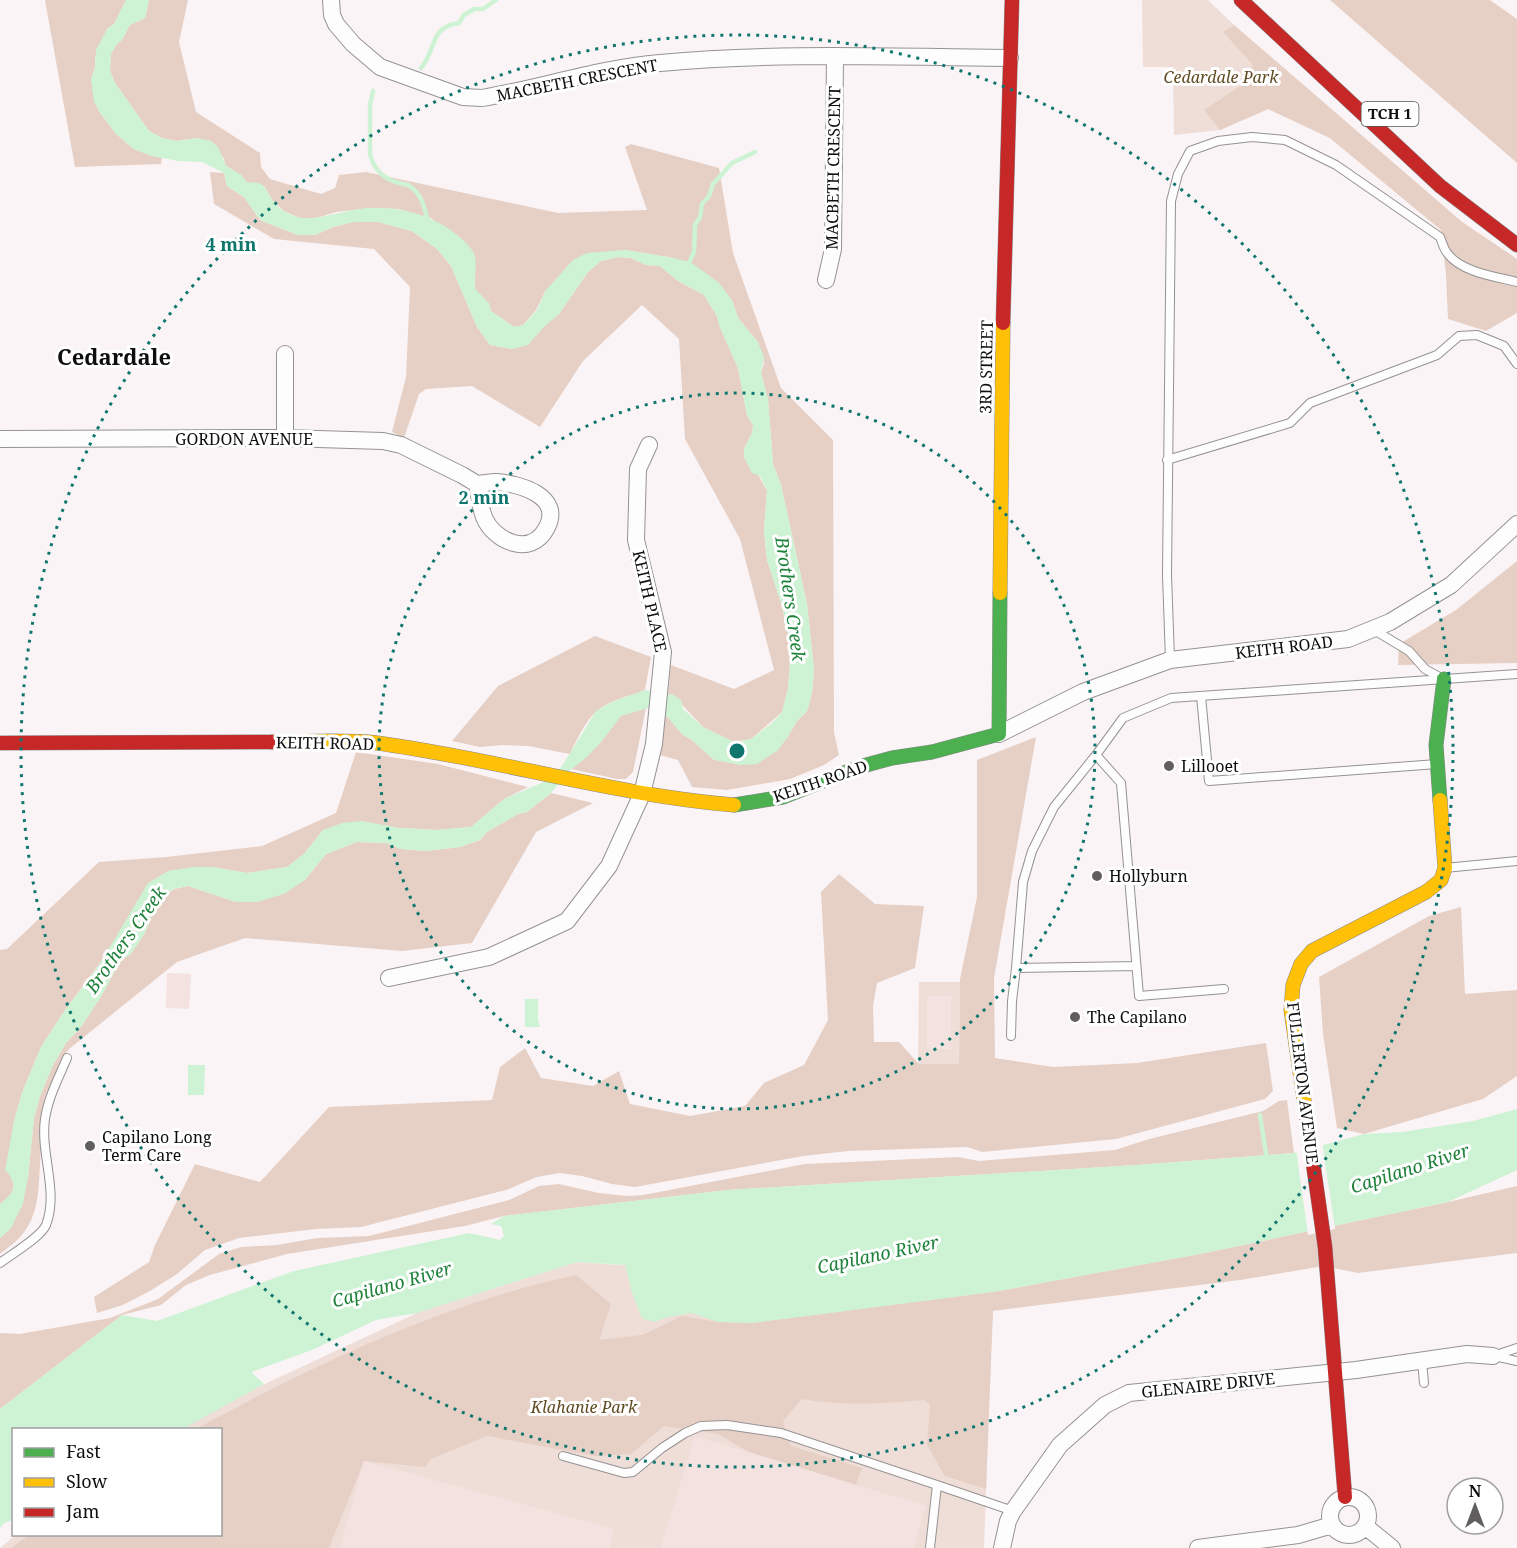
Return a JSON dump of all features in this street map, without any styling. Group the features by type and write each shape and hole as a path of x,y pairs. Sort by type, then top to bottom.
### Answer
{"main road":[{"name":"3RD STREET","path":"999,734 1002,347 1012,0"},
{"name":"TCH 1","path":"1240,0 1440,186 1517,245"},
{"path":"1443,679 1436,745 1445,868"},
{"name":"KEITH ROAD","path":"0,743 212,741 375,743 490,762 642,794 733,805 783,797 859,767 892,758 932,752 999,734"},
{"name":"FULLERTON AVENUE","path":"1344,1497 1325,1247 1299,1052 1291,1010 1291,988 1293,977 1311,951 1426,892 1441,880 1445,868"}],"street":[{"name":"MACBETH CRESCENT","path":"331,0 332,15 336,24 353,44 380,67 463,98 482,98 625,67 661,63 835,56 1010,58"},
{"name":"MACBETH CRESCENT","path":"826,280 833,249 835,56"},
{"path":"285,354 285,438"},
{"name":"GORDON AVENUE","path":"0,439 285,438 382,441 401,445 477,484"},
{"name":"KEITH PLACE","path":"389,978 489,957 567,921 609,866 642,794 654,744 663,652 636,540 638,469 649,445"},
{"path":"510,483 537,493 550,514 546,529 535,540 526,543 515,544 496,536 484,517 477,484 510,483"},
{"name":"KEITH ROAD","path":"999,734 1083,692 1170,660 1348,639 1374,630 1451,585 1517,524"},
{"name":"GLENAIRE DRIVE","path":"1002,1548 1008,1521 1013,1511 1060,1445 1105,1405 1129,1394 1335,1372 1467,1354 1493,1356"},
{"path":"1344,1497 1351,1497 1362,1502 1368,1513 1365,1526 1357,1533 1340,1533 1332,1525 1330,1519 1332,1508 1344,1497"},
{"path":"1198,1548 1299,1539 1332,1525"},
{"path":"1365,1526 1392,1548"}],"lane":[{"path":"1170,660 1167,460 1171,201 1178,174 1190,151 1218,141 1252,137 1285,140 1336,165 1440,237 1448,255 1462,265 1485,274 1517,282"},
{"path":"1167,460 1290,423 1310,403 1437,355 1459,336 1477,335 1504,346 1514,354 1517,364"},
{"path":"1374,630 1409,651 1425,669 1443,679"},
{"path":"1011,1036 1023,882 1032,851 1054,807 1123,718 1171,698 1517,674"},
{"path":"1201,696 1209,781 1437,764"},
{"path":"1096,755 1121,783 1139,996 1224,989"},
{"path":"1445,868 1517,861"},
{"path":"1016,968 1136,966"},
{"path":"0,1263 45,1226 51,1197 45,1145 45,1118 67,1058"},
{"path":"1493,1356 1517,1348"},
{"path":"1493,1356 1517,1361"},
{"path":"1422,1361 1425,1383"},
{"path":"564,1456 624,1473 633,1472 662,1448 685,1433 701,1426 727,1425 781,1432 1013,1511"},
{"path":"930,1548 937,1485"}],"green space":[{"path":"45,0 126,0 114,24 107,29 95,58 91,80 99,111 116,134 134,149 162,158 161,164 75,167"},
{"path":"149,0 188,0 179,42 196,112 260,153 261,167 270,179 321,194 335,188 339,175 366,172 558,213 647,210 625,147 631,144 719,168 733,253 781,388 833,440 834,732 839,755 824,765 790,779 727,790 692,787 678,760 660,755 665,714 683,735 714,760 787,738 797,721 807,711 812,693 814,670 807,604 781,485 773,464 768,399 761,373 764,363 758,342 738,318 732,300 674,258 625,250 617,251 546,290 536,310 523,325 514,327 491,311 475,289 475,256 431,218 398,209 370,208 336,212 314,219 299,218 284,211 273,201 264,186 258,183 247,183 241,175 226,166 223,157 197,138 177,141 162,138 149,131 115,83 110,71 111,54 130,25 145,18"},
{"name":"Cedardale Park","path":"1142,0 1208,0 1462,222 1517,259 1441,230 1330,138 1269,109 1220,130 1174,135 1173,67 1143,67"},
{"path":"1330,0 1490,0 1517,19 1517,163"},
{"path":"1234,25 1462,222 1517,259 1517,313 1486,331 1448,319 1441,230 1330,138 1268,109 1220,130 1204,110 1248,81 1253,65 1223,32"},
{"path":"210,172 224,173 227,186 244,197 260,220 298,235 315,235 353,222 378,222 412,231 437,249 451,266 477,327 490,345 513,349 559,314 588,272 601,261 618,257 631,258 646,265 660,266 678,281 704,295 717,316 738,368 747,415 753,425 752,433 744,449 767,491 764,531 767,560 782,606 791,648 788,689 782,712 751,739 734,742 703,727 673,695 668,694 671,665 734,689 774,670 740,539 685,439 679,339 642,305 583,361 540,427 472,386 426,389 419,394 404,438 392,432 406,377 410,287 374,249 274,239 214,204"},
{"path":"1517,561 1517,663 1398,665 1399,644 1456,610"},
{"path":"595,636 651,657 645,690 598,710 586,724 570,754 528,746 480,747 452,741 498,686"},
{"path":"646,708 633,772 626,779 571,769 602,741 621,715"},
{"path":"1036,737 994,978 995,1058 1053,1067 1137,1063 1266,1043 1273,1091 1265,1099 1116,1139 982,1152 967,1147 848,1151 803,1156 635,1187 560,1173 537,1177 506,1190 361,1227 316,1229 239,1238 205,1250 177,1274 150,1291 123,1305 97,1313 94,1297 149,1262 195,1164 260,1182 329,1107 492,1100 500,1067 525,1048 541,1078 593,1086 619,1071 630,1104 690,1116 745,1106 764,1083 804,1065 828,1020 821,892 839,874 875,904 924,906 915,968 877,983 873,1006 874,1042 899,1042 919,1064 959,1064 960,979 977,897 977,760"},
{"path":"356,752 438,764 528,787 504,799 471,827 437,830 400,828 323,830 304,854 287,867 247,873 212,867 168,871 63,1013 41,1047 22,1093 14,1121 12,1195 0,1204 0,950 7,949 99,862 262,846 336,813"},
{"path":"551,793 593,803 536,832 472,943 402,951 245,938 177,962 69,1049 63,1058 42,1143 38,1191 33,1215 21,1236 0,1254 0,1238 11,1228 28,1177 34,1118 53,1065 66,1043 81,1027 102,995 121,959 130,955 145,933 157,902 174,889 188,886 236,902 305,880 326,854 357,842 386,843 401,849 426,851 460,847 480,840 487,832 518,814 527,812"},
{"path":"1461,907 1465,994 1517,990 1517,1076 1483,1099 1364,1134 1337,1128 1323,1034 1319,977 1429,916"},
{"path":"919,982 960,982 959,1064 918,1064"},
{"path":"1287,1100 1294,1153 728,1190 504,1216 465,1226 287,1254 210,1275 186,1285 161,1305 122,1315 0,1409 0,1333 20,1334 110,1318 158,1299 219,1254 241,1247 277,1245 317,1238 369,1236 509,1200 539,1186 559,1184 599,1193 643,1195 805,1164 958,1157 979,1161 1115,1150 1149,1139 1263,1111 1279,1101"},
{"path":"1517,1186 1517,1253 1358,1273 1324,1266 1240,1280 993,1311 986,1489 945,1476 927,1445 930,1405 924,1400 863,1404 802,1399 783,1421 791,1446 862,1468 856,1485 749,1452 718,1434 664,1426 631,1454 595,1456 487,1436 431,1459 425,1467 364,1461 329,1548 11,1548 28,1536 222,1536 222,1428 198,1428 287,1382 381,1338 477,1302 526,1287 576,1275 611,1304 599,1340 642,1335 682,1316 718,1322 752,1323 993,1292 1205,1253"},
{"name":"Klahanie Park","path":"577,1262 993,1292 984,1548 0,1548 15,1536 222,1536 222,1428 177,1428 224,1403 417,1313"}],"shaded area":[{"path":"167,973 191,974 189,1009 166,1008"},
{"path":"927,996 951,996 951,1049 927,1049"},
{"path":"695,1436 926,1506 913,1548 661,1548"},
{"path":"364,1461 614,1529 609,1548 340,1548"}],"water":[{"name":"Brothers Creek","path":"126,0 149,0 145,18 130,25 111,54 110,71 115,83 149,131 162,138 177,141 197,138 211,141 218,147 226,166 241,175 247,182 261,184 278,206 285,212 298,217 309,218 381,208 407,211 431,219 452,231 470,247 476,261 475,289 489,303 491,311 514,327 523,325 537,310 546,290 573,260 587,253 625,250 674,258 692,263 719,283 732,300 738,318 758,342 764,357 761,373 768,399 773,464 781,485 807,604 814,670 812,693 807,711 797,721 778,750 757,764 740,765 714,760 683,735 665,714 648,708 621,716 602,741 569,771 551,793 527,812 518,814 487,832 480,840 460,847 426,851 401,849 386,843 357,842 326,854 305,880 284,894 257,902 236,902 188,886 173,889 157,902 145,933 130,955 121,959 102,995 81,1027 66,1043 53,1065 34,1118 23,1204 11,1228 0,1238 0,1204 9,1196 13,1188 12,1180 5,1170 14,1121 22,1093 41,1047 99,965 148,883 168,871 193,867 212,867 247,873 287,867 304,854 323,830 342,823 362,821 400,828 437,830 471,827 504,799 546,781 562,766 596,711 612,702 645,690 673,695 681,700 683,709 703,727 734,742 751,739 772,723 782,712 788,689 791,648 782,606 767,560 764,531 767,491 760,476 752,473 744,457 744,449 752,433 753,425 747,415 738,368 717,316 704,295 678,281 660,266 646,265 631,258 618,257 601,261 588,272 559,314 528,345 513,349 490,345 477,327 451,266 437,249 412,231 378,222 353,222 315,235 298,235 260,220 244,197 227,186 224,173 202,162 151,156 134,149 116,134 94,102 91,80 95,67 96,50 107,29 114,24"},
{"path":"525,999 538,999 540,1027 525,1027"},
{"path":"188,1065 205,1065 204,1095 188,1095"},
{"name":"Capilano River","path":"1517,1109 1517,1170 1448,1202 1205,1253 993,1292 752,1323 718,1322 692,1313 654,1322 642,1318 633,1296 625,1265 577,1262 417,1313 376,1320 312,1350 251,1372 264,1384 185,1428 12,1428 12,1520 4,1523 0,1528 0,1409 122,1315 157,1321 294,1271 469,1233 500,1240 504,1236 501,1226 491,1224 504,1216 728,1190 1294,1153 1364,1134 1402,1132 1473,1121"}],"pier":[{"path":"1322,1142 1335,1229 1308,1235 1296,1149"}],"waterway":[{"path":"421,68 438,34 443,29 459,23 464,15 474,9 483,9 496,0"},
{"path":"373,91 370,105 372,160 384,176 408,185 417,192 424,206 428,223"},
{"path":"687,267 694,252 695,225 700,217 702,204 709,196 713,184 732,163 755,152"},
{"path":"1260,1115 1267,1160"}],"traffic: fast":[{"path":"734,805 783,797 859,767 892,758 932,752 999,734 1000,593"},
{"path":"1440,800 1436,745 1444,679"}],"traffic: slow":[{"path":"1000,593 1003,323"},
{"path":"272,742 377,743 644,793 734,805"},
{"path":"1305,1107 1291,1010 1293,985 1301,964 1312,951 1426,892 1441,880 1445,868 1440,800"}],"traffic: jam":[{"path":"1003,323 1012,0"},
{"path":"1241,0 1440,186 1517,245"},
{"path":"0,743 272,742"},
{"path":"1305,1107 1325,1247 1345,1497"}],"place":[{"name":"Lillooet","path":"1169,766"},
{"name":"Hollyburn","path":"1097,876"},
{"name":"The Capilano","path":"1075,1017"},
{"name":"Capilano Long Term Care","path":"90,1146"}],"district":[{"name":"Cedardale","path":"114,357"}]}
